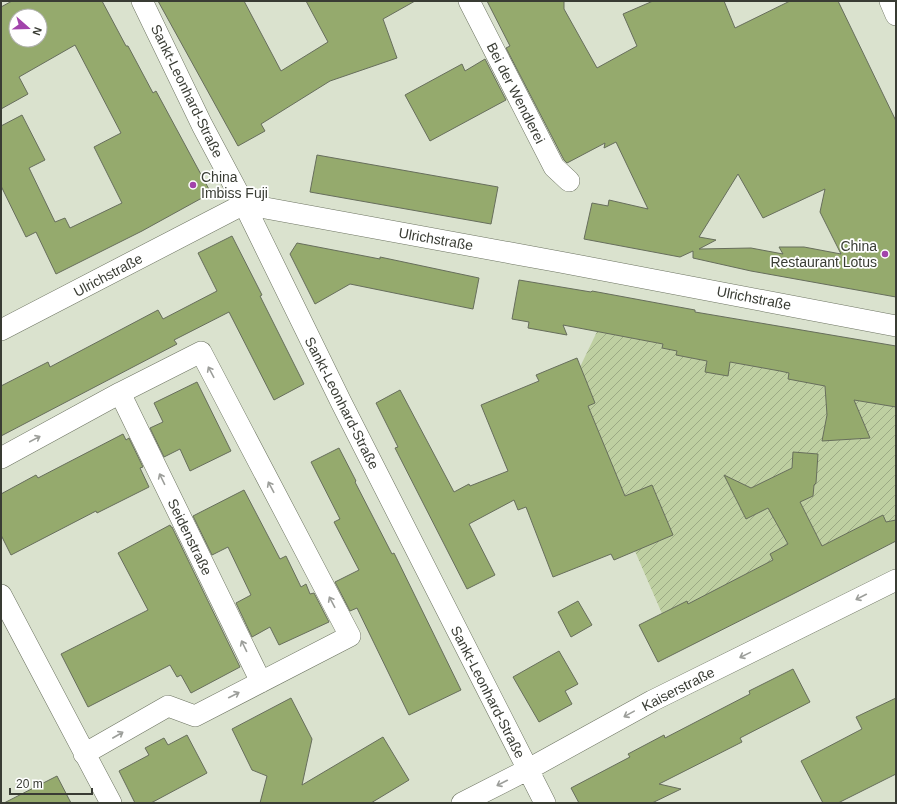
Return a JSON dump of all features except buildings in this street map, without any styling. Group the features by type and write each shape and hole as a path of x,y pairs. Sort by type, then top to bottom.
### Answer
{"street":[{"name":"Sankt-Leonhard-Straße","path":"142,1 202,125 244,204 342,402 545,803"},
{"name":"Bei der Wendlerei","path":"469,1 554,167 569,181"},
{"path":"890,1 896,15"},
{"name":"Ulrichstraße","path":"1,330 244,204 567,263 896,326"},
{"path":"1,458 120,393 201,352 350,636 195,716 168,706 84,754"},
{"name":"Seidenstraße","path":"120,393 261,682"},
{"name":"Kaiserstraße","path":"462,803 527,770 652,701 896,580"},
{"path":"1,595 111,803"}],"green space":[{"path":"605,315 896,374 896,527 673,639 567,394"}],"place":[{"name":"China Imbiss Fuji","path":"193,185"},
{"name":"China Restaurant Lotus","path":"885,254"}]}
